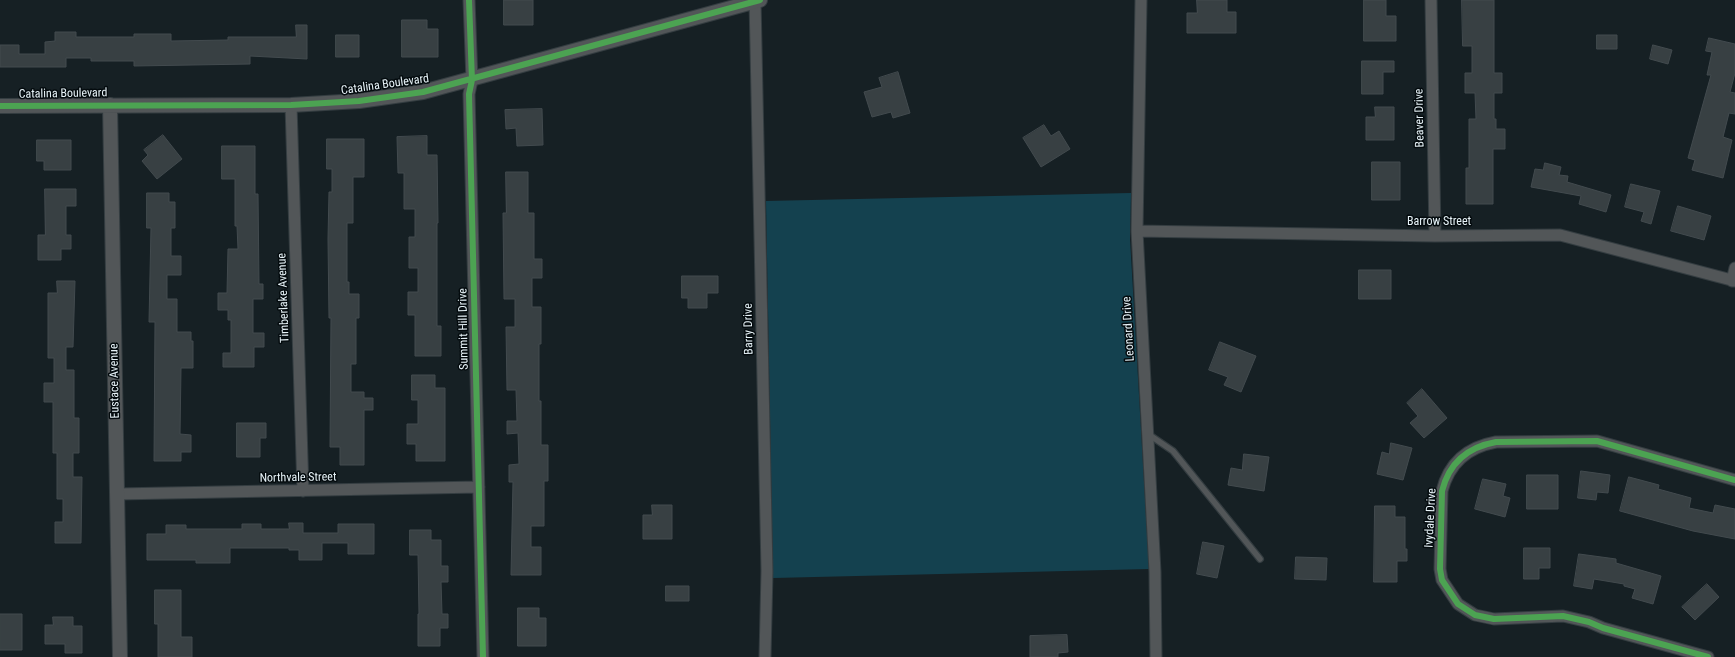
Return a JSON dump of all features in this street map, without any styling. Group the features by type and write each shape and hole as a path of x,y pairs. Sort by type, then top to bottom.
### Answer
{"street":[{"name":"Summit Hill Drive","path":"469,0 472,80 469,94 484,657"},
{"name":"Catalina Boulevard","path":"0,106 291,105 359,101 423,92 472,80 757,0"},
{"name":"Barry Drive","path":"757,0 766,549 765,657"},
{"name":"Leonard Drive","path":"1141,0 1137,232 1155,572 1156,657"},
{"name":"Beaver Drive","path":"1431,0 1435,236"},
{"name":"Eustace Avenue","path":"110,105 120,657"},
{"name":"Timberlake Avenue","path":"291,105 303,491"},
{"name":"Barrow Street","path":"1137,232 1435,236 1560,235 1733,281"},
{"path":"1733,281 1735,268"},
{"name":"Ivydale Drive","path":"1708,657 1603,628 1589,622 1563,616 1494,619 1475,615 1458,604 1442,580 1440,569 1442,491 1445,479 1454,465 1466,452 1482,444 1496,442 1597,441 1735,480"},
{"name":"Northvale Street","path":"117,494 479,487"}],"lane":[{"path":"1148,434 1173,451 1260,559"}],"shaded area":[{"path":"1131,193 1130,239 1149,569 773,578 766,201"}],"building":[{"path":"504,0 533,0 533,25 504,25"},
{"path":"1197,0 1227,0 1227,12 1236,12 1236,33 1187,33 1187,13 1197,13"},
{"path":"1364,0 1386,0 1386,16 1396,16 1396,41 1364,41"},
{"path":"1462,0 1494,0 1494,73 1502,73 1502,93 1494,93 1494,119 1496,119 1496,129 1505,129 1505,149 1493,149 1493,204 1466,204 1466,168 1469,168 1469,119 1476,119 1475,93 1465,93 1465,73 1472,73 1472,46 1463,46"},
{"path":"402,20 427,20 427,29 438,29 438,57 402,57"},
{"path":"296,25 307,25 307,59 250,56 250,64 134,66 134,61 91,61 91,58 66,58 66,67 0,67 0,45 19,45 19,54 45,54 45,42 55,41 55,32 76,32 76,37 134,37 134,34 171,34 171,41 228,40 228,37 296,37"},
{"path":"336,35 359,35 359,57 336,57"},
{"path":"1597,35 1617,35 1617,49 1597,49"},
{"path":"1709,38 1735,44 1735,73 1730,92 1735,93 1735,114 1729,113 1723,137 1732,140 1723,178 1692,170 1695,160 1688,158 1711,75 1707,75 1712,52 1706,51"},
{"path":"1653,45 1672,50 1668,64 1650,59"},
{"path":"1362,61 1394,61 1394,72 1383,72 1383,94 1362,94"},
{"path":"898,72 910,113 893,118 891,112 872,117 864,92 882,87 879,78"},
{"path":"1375,107 1394,107 1394,140 1366,140 1366,117 1375,117"},
{"path":"542,109 543,145 517,146 516,128 506,129 505,110"},
{"path":"1044,125 1051,136 1059,131 1070,149 1041,167 1023,138"},
{"path":"163,135 182,159 157,179 142,161 148,155 144,150"},
{"path":"427,136 427,155 437,155 437,326 441,326 441,356 415,356 415,315 408,315 408,292 418,292 418,268 409,268 409,237 415,237 415,209 404,209 404,173 398,173 397,137"},
{"path":"327,139 364,139 364,177 353,177 353,223 347,223 347,282 349,282 349,294 359,294 359,318 356,318 356,364 351,364 351,392 364,392 364,398 373,398 373,410 364,410 364,465 340,465 340,447 330,447 331,318 329,318 328,239 329,192 332,192 332,169 327,169"},
{"path":"37,140 71,140 71,170 44,170 44,161 37,161"},
{"path":"222,146 255,146 255,194 258,194 259,284 263,284 263,299 253,299 253,333 264,333 264,347 254,347 254,367 223,367 223,353 231,353 231,320 228,320 228,310 218,310 218,293 227,293 228,249 238,249 237,226 235,226 235,179 222,179"},
{"path":"1372,162 1400,162 1400,200 1372,200"},
{"path":"1545,163 1561,167 1559,175 1568,176 1567,182 1611,195 1606,212 1579,204 1581,196 1531,187 1535,169 1543,170"},
{"path":"506,172 528,172 528,213 534,213 534,259 542,259 542,278 532,278 532,307 541,307 541,344 539,344 539,401 541,401 541,445 548,445 548,481 544,481 544,526 531,526 531,547 541,547 541,575 511,575 513,482 509,482 509,465 519,464 518,433 507,434 507,421 517,421 516,390 507,390 506,327 515,327 515,299 504,299 503,213 506,213"},
{"path":"1631,184 1660,191 1651,224 1641,221 1644,212 1625,207"},
{"path":"45,189 76,189 76,206 66,206 66,235 71,235 71,249 61,249 61,260 38,260 38,235 45,235"},
{"path":"147,193 169,193 169,202 175,202 175,228 171,228 171,256 181,256 181,275 167,275 167,299 177,299 177,332 191,332 191,341 193,341 193,368 181,368 180,434 191,435 191,452 181,452 181,461 154,461 155,322 149,322 151,228 147,228"},
{"path":"1678,206 1711,216 1704,240 1671,231"},
{"path":"1359,270 1391,270 1391,299 1359,299"},
{"path":"682,276 718,276 718,293 707,293 707,308 688,308 688,298 682,298"},
{"path":"57,281 75,281 73,347 66,347 66,370 74,370 74,418 79,418 79,453 73,453 73,477 82,477 81,543 55,543 55,522 63,522 63,499 57,499 57,453 53,453 53,402 44,402 44,383 54,383 54,358 48,358 48,293 57,293"},
{"path":"1220,342 1256,356 1241,392 1224,385 1228,377 1209,370"},
{"path":"412,375 435,375 435,388 445,388 445,461 416,461 416,444 407,444 407,424 418,424 418,400 412,400"},
{"path":"1422,389 1447,418 1424,438 1410,423 1418,416 1407,403"},
{"path":"237,423 266,423 266,438 260,438 260,457 237,457"},
{"path":"1391,443 1412,448 1403,480 1377,474 1382,452 1389,454"},
{"path":"1244,454 1269,457 1264,491 1228,485 1231,468 1242,470"},
{"path":"1581,471 1610,475 1608,493 1597,492 1596,500 1578,498"},
{"path":"1527,475 1558,475 1558,509 1527,509"},
{"path":"1629,477 1659,485 1658,489 1691,498 1689,508 1713,513 1715,505 1735,509 1735,539 1693,531 1620,511"},
{"path":"1483,479 1506,484 1503,496 1510,498 1505,517 1475,509"},
{"path":"652,505 672,505 672,539 643,539 643,515 652,515"},
{"path":"1375,506 1395,506 1395,517 1405,517 1405,549 1407,549 1407,561 1397,561 1397,582 1374,582"},
{"path":"289,523 303,523 303,533 338,533 338,524 374,524 374,554 348,554 348,543 322,543 322,560 299,560 299,550 289,550 289,548 230,548 230,563 196,563 196,560 147,560 147,534 166,534 166,525 186,525 186,529 242,529 242,524 261,524 261,529 289,529"},
{"path":"410,530 431,530 431,540 441,540 441,566 448,566 448,582 441,582 442,614 448,614 448,628 440,628 440,646 418,646 418,555 410,555"},
{"path":"1203,542 1224,546 1217,578 1197,574"},
{"path":"1524,548 1550,548 1550,568 1539,568 1539,579 1524,579"},
{"path":"1579,554 1616,559 1616,563 1661,576 1653,604 1632,598 1635,589 1624,586 1624,584 1594,579 1592,589 1574,586"},
{"path":"1296,557 1327,558 1326,580 1295,579"},
{"path":"1707,584 1719,597 1695,620 1682,607"},
{"path":"666,586 689,586 689,601 666,601"},
{"path":"155,590 181,590 181,637 192,637 192,657 158,657 158,624 155,624"},
{"path":"518,608 539,608 539,618 546,618 546,646 518,646"},
{"path":"0,614 22,614 22,650 0,650"},
{"path":"53,617 73,617 73,626 82,626 82,653 65,653 65,644 45,644 45,625 53,625"},
{"path":"1067,635 1068,652 1058,653 1058,657 1030,657 1030,636"}],"cycle path":[{"path":"469,0 472,80 469,94 483,657"},
{"path":"0,106 291,105 359,101 423,92 760,0"},
{"path":"1708,657 1603,628 1589,622 1563,616 1494,619 1475,615 1458,604 1442,580 1440,569 1442,491 1449,472 1461,458 1468,452 1486,444 1496,442 1597,441 1735,480"}]}
